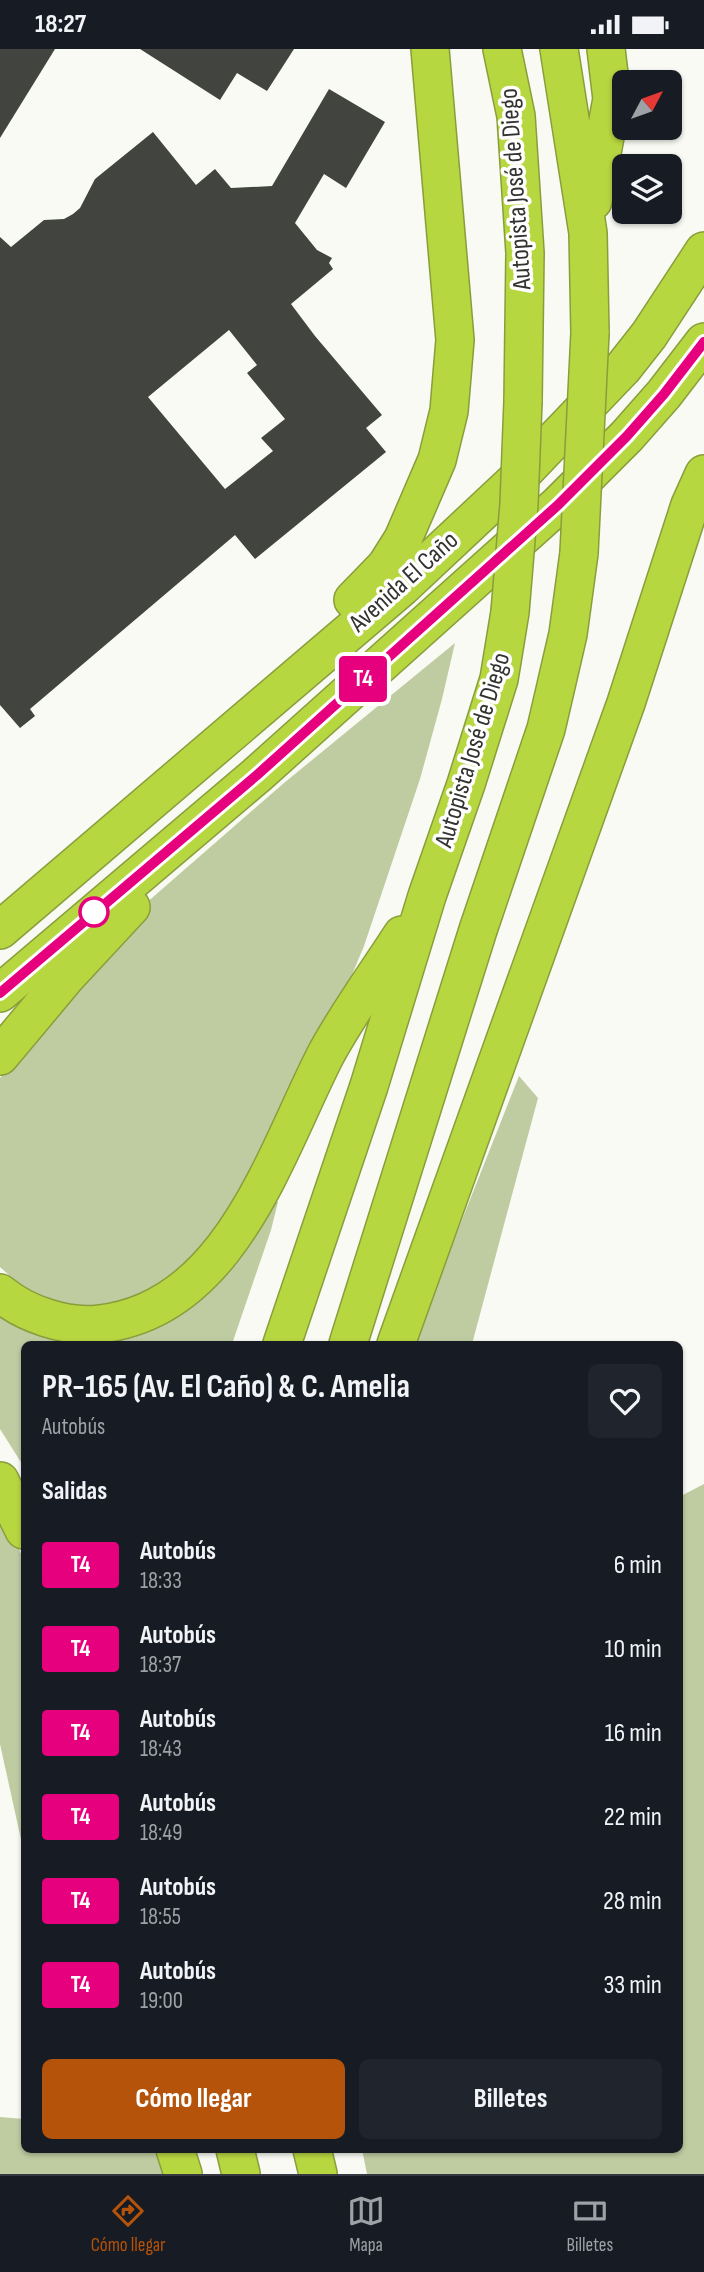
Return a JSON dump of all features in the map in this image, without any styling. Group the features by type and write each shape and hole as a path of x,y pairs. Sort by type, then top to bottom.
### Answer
{"highway":[{"path":"143,807 234,705 381,572 395,555 430,481 450,411 455,340 430,49"},
{"name":"Autopista José de Diego","path":"283,1341 369,1086 427,896 499,679 510,612 519,504 525,253 516,116 502,49"},
{"path":"349,1341 478,930 546,729 568,634 579,553 590,333 588,233 559,49"},
{"path":"588,233 612,99 607,49"},
{"name":"Avenida El Caño","path":"4,923 402,587 514,482 623,368 649,335 704,251"},
{"name":"Avenida El Caño","path":"0,993 257,775 558,505 627,436 704,342"},
{"path":"397,1341 626,703 690,505 704,474"},
{"path":"0,1056 127,910 183,862 257,775"},
{"path":"0,1293 8,1300 41,1315 69,1324 90,1325 118,1323 143,1313 191,1282 225,1248 243,1223 269,1176 326,1054 427,896"},
{"path":"0,1481 21,1524"},
{"path":"176,2153 183,2174"},
{"path":"236,2153 241,2174"},
{"path":"313,2153 318,2174"}],"green space":[{"path":"455,643 420,779 364,946 325,1039 244,1201 189,1270 126,1305 60,1305 28,1292 0,1267 0,1078 95,960 145,904 284,783"},
{"path":"519,1076 538,1098 473,1341 417,1341 437,1283"},
{"path":"271,1201 278,1202 233,1341 21,1341 21,1462 0,1429 0,1305 105,1335"},
{"path":"704,1484 704,2174 367,2174 363,2153 683,2153 683,1495"},
{"path":"0,1510 21,1554 21,1839 0,1744"},
{"path":"0,2117 21,2119 21,2153 166,2153 172,2174 0,2174"}],"building":[{"path":"0,49 55,49 0,138"},
{"path":"140,49 294,49 267,91 237,73 220,100"},
{"path":"329,89 385,122 346,188 324,174 295,223 317,250 332,258 329,263 333,269 291,304 382,415 366,428 386,452 255,559 235,535 30,709 35,716 20,728 0,705 0,237 11,247 44,220 64,219 73,214 80,208 95,179 153,132 196,185 215,169 231,188 272,186","holes":["229,330 257,365 247,373 285,419 261,438 273,451 225,489 148,397"]}],"bus line":[{"name":"T4","path":"0,993 257,775 558,505 627,436 704,342"}]}
